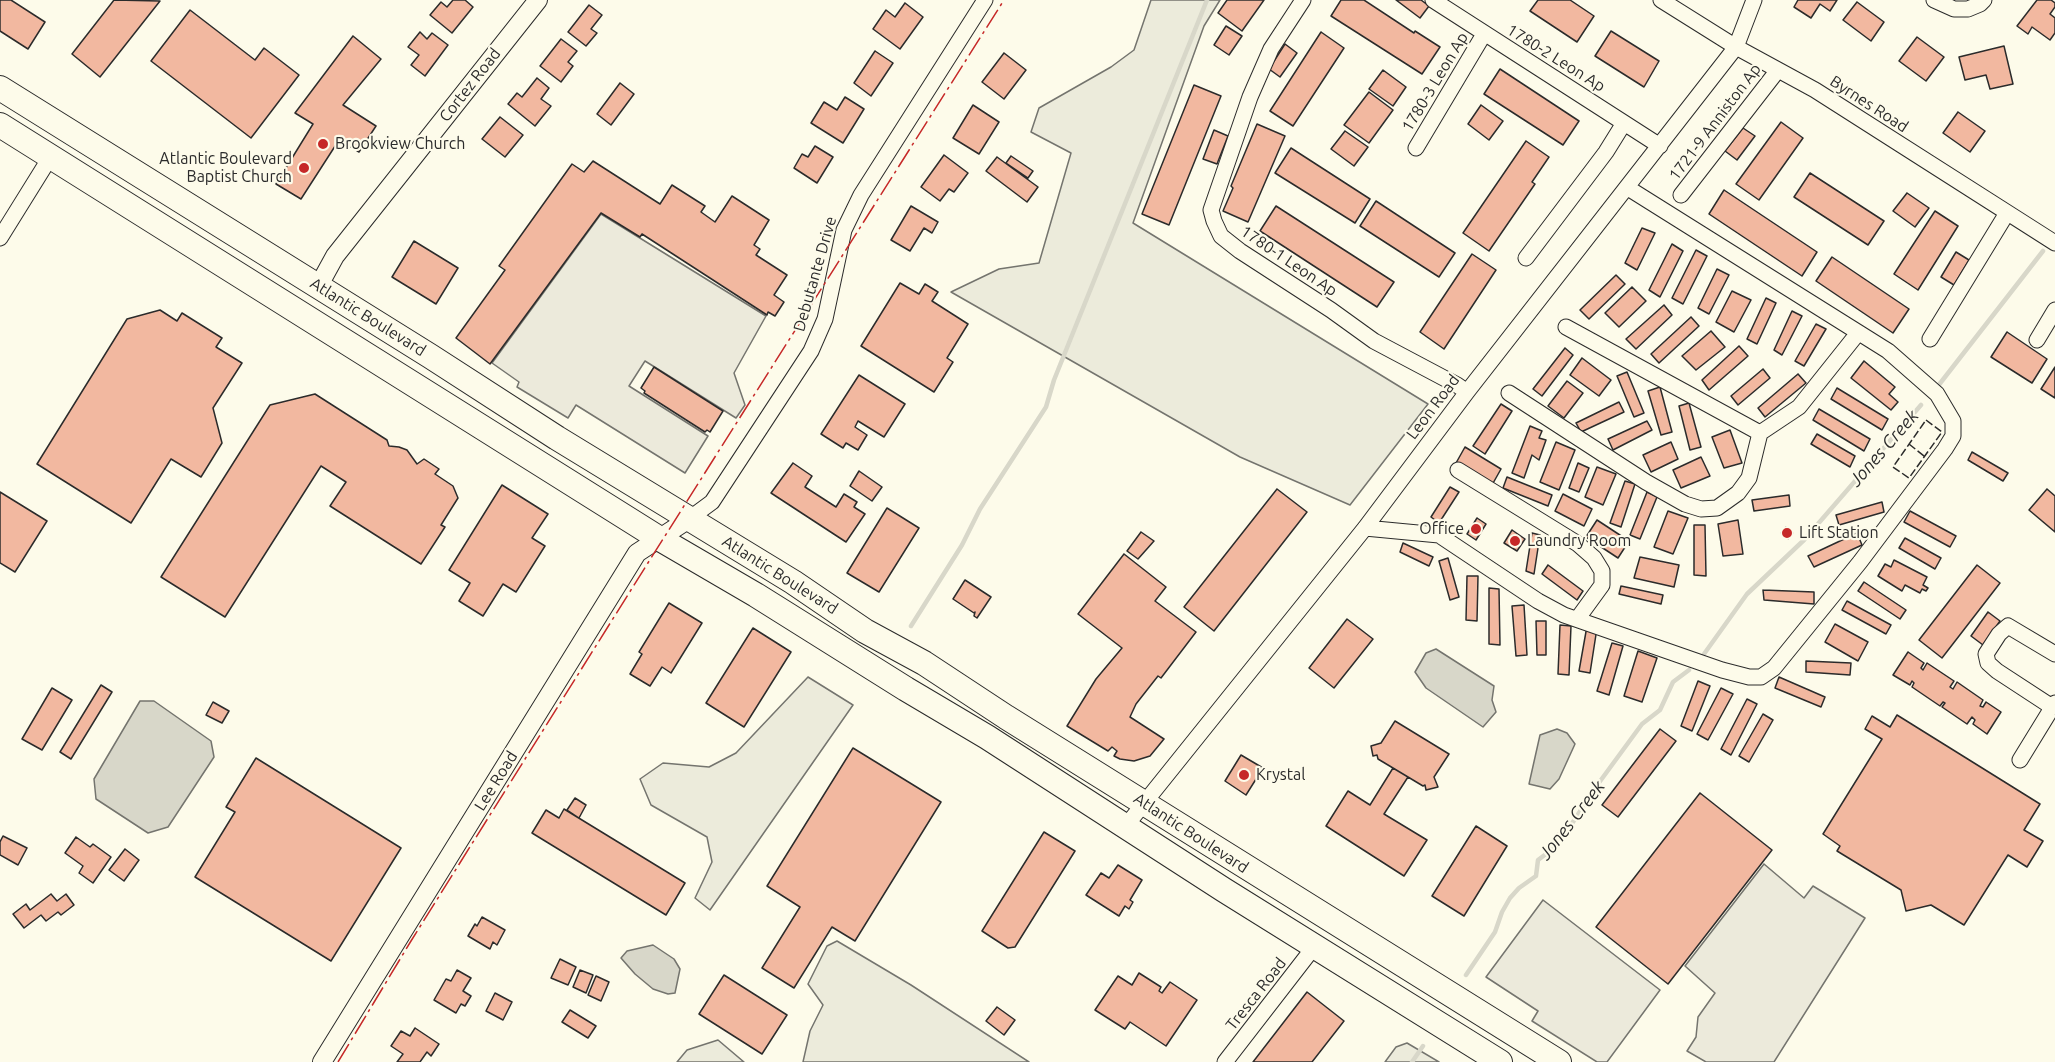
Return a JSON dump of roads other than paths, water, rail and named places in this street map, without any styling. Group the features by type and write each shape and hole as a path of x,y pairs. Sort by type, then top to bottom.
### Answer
{"highway":[{"name":"Atlantic Boulevard","path":"0,88 557,438 793,582 865,631 924,663 1006,717 1559,1062"},
{"name":"Atlantic Boulevard","path":"0,124 660,539 756,595 996,743 1314,947 1500,1062"},
{"path":"262,289 284,285 304,297 311,297 318,286"},
{"path":"304,315 312,307 320,308 342,320 361,313"},
{"path":"1314,947 1335,942 1358,957 1376,948"}],"street":[{"name":"Cortez Road","path":"318,286 335,256 538,0"},
{"name":"Debutante Drive","path":"689,519 712,502 811,351 825,319 844,230 861,195 985,0"},
{"name":"1780-1 Leon Ap","path":"1303,0 1271,49 1250,97 1211,210 1214,221 1221,236 1240,251 1374,341 1467,392"},
{"name":"1780-2 Leon Ap","path":"1433,0 1660,146"},
{"name":"Byrnes Road","path":"1661,0 1736,47 1815,90 2055,243"},
{"name":"Leon Road","path":"1125,827 1365,528 1467,392 1736,47 1754,0"},
{"path":"1934,0 1954,9 1968,9 1982,2"},
{"name":"1780-3 Leon Ap","path":"1416,148 1484,34"},
{"name":"1721-9 Anniston Ap","path":"1681,195 1778,70"},
{"path":"1526,258 1606,152 1624,123"},
{"path":"0,238 51,156"},
{"path":"1365,528 1439,535 1538,601 1564,615 1722,670 1749,677 1761,677 1774,668 1860,562 1953,436 1953,421 1937,394 1888,351 1628,188"},
{"path":"1930,339 2007,213"},
{"path":"2037,340 2055,310"},
{"path":"1566,327 1760,433"},
{"path":"1509,393 1685,504 1701,509 1717,508 1738,493 1749,478 1760,433 1799,407 1858,333"},
{"path":"1458,470 1578,544 1594,558 1602,571 1602,585 1578,618"},
{"name":"Lee Road","path":"322,1062 637,554 689,519"},
{"path":"2020,760 2054,705 1997,670 1988,663 1986,654 1999,634 2008,626 2055,654"},
{"name":"Tresca Road","path":"1226,1062 1314,947"}],"waterway":[{"path":"911,626 962,545 980,509 1046,407 1054,380 1207,0"},
{"name":"Jones Creek","path":"1938,386 2043,251"},
{"name":"Jones Creek","path":"1704,654 1747,594 1804,540 1921,405"},
{"name":"Jones Creek","path":"1466,975 1495,932 1510,898 1519,888 1536,876 1538,860 1554,848 1559,834 1573,822 1642,724 1660,710 1673,682 1689,670"},
{"name":"Jones Creek","path":"1412,1062 1423,1046"}],"place":[{"name":"Brookview Church","path":"323,144"},
{"name":"Atlantic Boulevard Baptist Church","path":"304,168"},
{"name":"Office","path":"1476,529"},
{"name":"Lift Station","path":"1787,533"},
{"name":"Laundry Room","path":"1515,541"},
{"name":"Krystal","path":"1244,775"}]}
